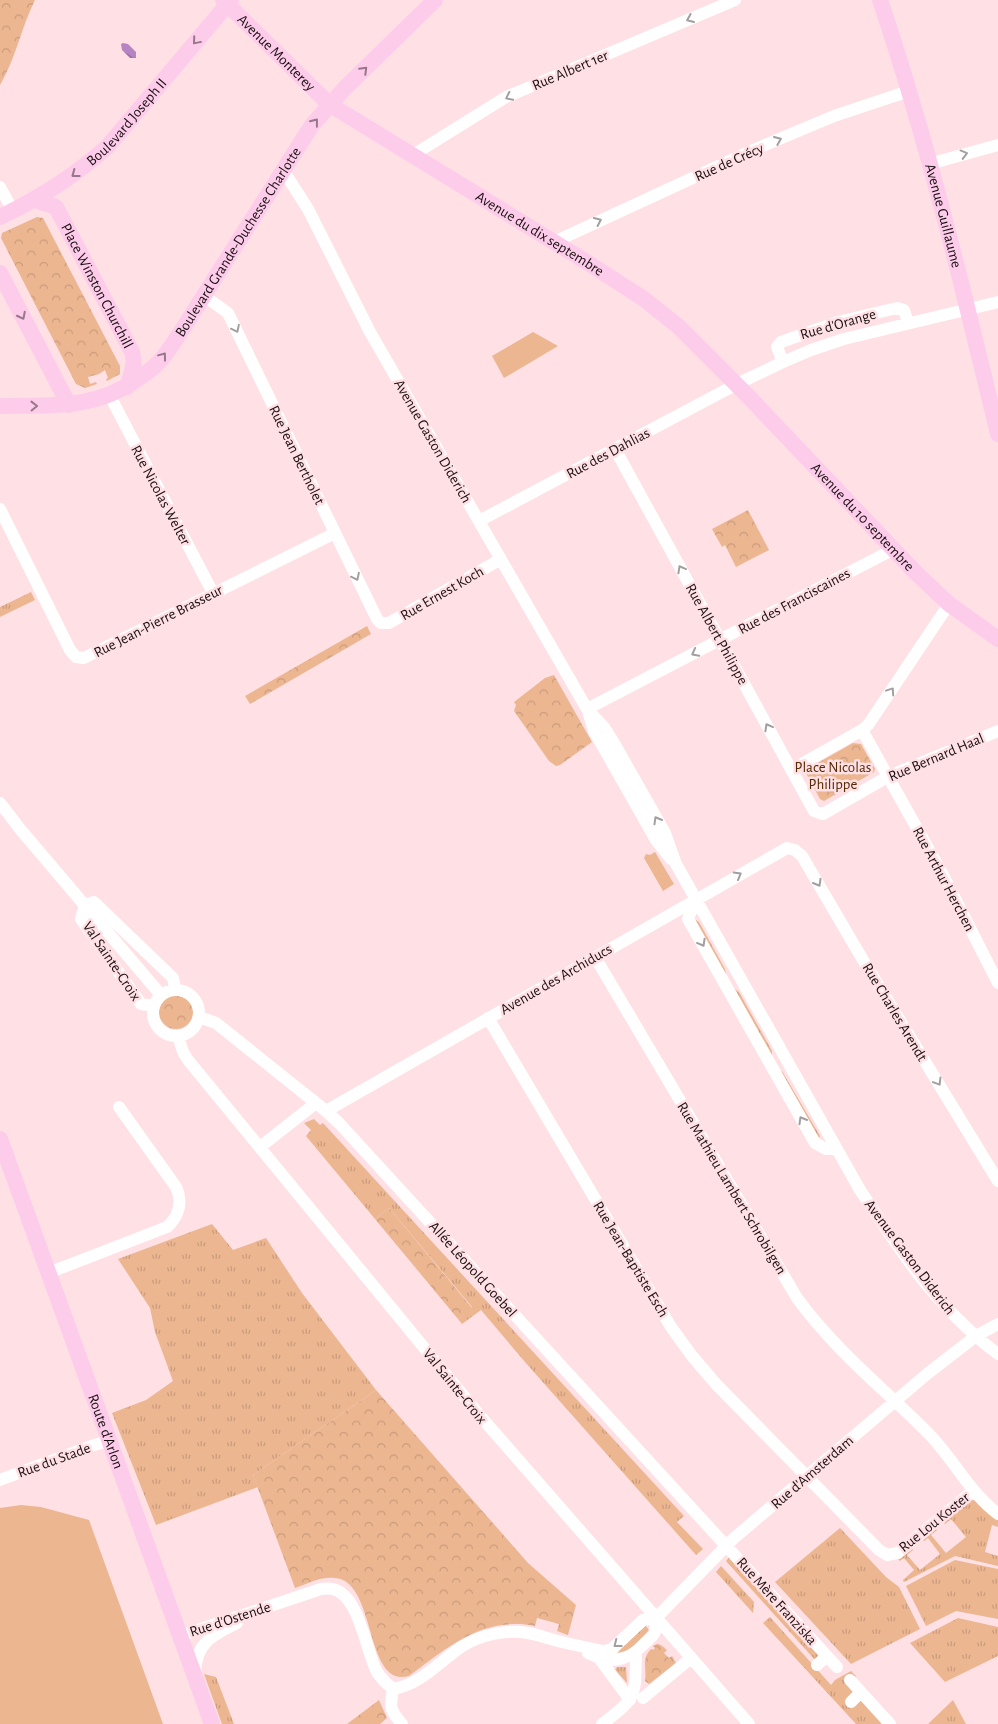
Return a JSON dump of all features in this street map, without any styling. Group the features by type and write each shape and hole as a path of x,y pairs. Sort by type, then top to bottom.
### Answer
{"main road":[{"name":"Boulevard Grande-Duchesse Charlotte","path":"0,406 68,405 110,396 154,368 182,330 312,125 329,104 435,0"},
{"name":"Avenue Guillaume","path":"880,0 909,91 929,164 968,309 998,434"},
{"name":"Avenue Monterey","path":"227,1 329,104"},
{"name":"Boulevard Joseph II","path":"6,214 35,200 65,181 89,164 108,146 227,1"},
{"name":"Avenue du dix septembre","path":"329,104 644,299 679,327 737,384"},
{"name":"Place Winston Churchill","path":"35,200 56,207 132,352 134,366 126,387"},
{"path":"0,273 68,405"},
{"name":"Avenue du 10 septembre","path":"737,384 949,604 998,638"},
{"name":"Route d'Arlon","path":"0,1139 212,1724"}],"street":[{"name":"Rue Albert 1er","path":"413,155 506,97 735,0"},
{"name":"Rue de Crécy","path":"554,242 751,151 834,116 909,91"},
{"path":"929,164 998,145"},
{"name":"Avenue Gaston Diderich","path":"282,170 308,209 370,332 587,709 604,727 614,743 665,834 676,864 860,1190 925,1282 948,1309 998,1354"},
{"path":"0,187 6,214"},
{"name":"Rue Jean Bertholet","path":"203,296 228,313 374,615 381,623"},
{"name":"Rue d'Orange","path":"737,384 811,350 844,339 998,302"},
{"name":"Rue d'Orange","path":"783,362 777,347 781,342 838,322 897,308 904,310 908,323"},
{"name":"Rue des Dahlias","path":"479,521 737,384"},
{"name":"Rue Nicolas Welter","path":"110,396 213,593"},
{"name":"Rue Albert Philippe","path":"615,449 814,811 823,814"},
{"name":"Rue Jean-Pierre Brasseur","path":"0,509 70,650 76,657 84,658 335,533"},
{"name":"Rue des Franciscaines","path":"587,709 894,549"},
{"name":"Rue Ernest Koch","path":"381,623 389,623 414,610 501,559"},
{"path":"791,770 868,725 949,604"},
{"path":"862,730 889,776"},
{"name":"Rue Bernard Haal","path":"823,814 889,776 998,731"},
{"name":"Rue Arthur Herchen","path":"889,776 943,875 998,983"},
{"name":"Val Sainte-Croix","path":"0,803 161,995"},
{"name":"Avenue des Archiducs","path":"326,1111 787,848"},
{"name":"Rue Charles Arendt","path":"787,848 795,850 802,856 998,1182"},
{"path":"696,899 688,919 815,1143 826,1149 836,1149"},
{"name":"Val Sainte-Croix","path":"85,905 94,902 173,978 175,989 161,995 154,1006 153,1015 156,1024 162,1031 170,1035 179,1036 183,1054 481,1417 749,1724"},
{"name":"Val Sainte-Croix","path":"85,905 81,919 141,1004 154,1006"},
{"name":"Rue Mathieu Lambert Schrobilgen","path":"595,957 797,1298 821,1329 929,1434 974,1490 998,1514"},
{"path":"726,986 740,978"},
{"path":"175,989 191,994 199,1009 199,1017 192,1030 179,1036"},
{"name":"Allée Léopold Goebel","path":"199,1017 216,1023 326,1111 726,1546"},
{"name":"Rue Jean-Baptiste Esch","path":"488,1018 672,1328 692,1356 716,1384 807,1477"},
{"path":"772,1067 786,1059"},
{"path":"260,1147 316,1102"},
{"path":"48,1273 167,1227 178,1213 179,1193 176,1187 118,1107"},
{"name":"Rue d'Amsterdam","path":"656,1618 726,1546 894,1402 976,1336 998,1324"},
{"name":"Rue du Stade","path":"0,1480 94,1444 109,1441"},
{"name":"Rue Lou Koster","path":"807,1477 879,1550 887,1555 898,1553 974,1490"},
{"name":"Rue Mère Franziska","path":"726,1546 837,1666"},
{"name":"Rue d'Ostende","path":"180,1636 320,1589 334,1589 345,1596 352,1606 377,1671 393,1689"},
{"name":"Rue d'Ostende","path":"195,1675 195,1660 199,1650 205,1643 222,1630 280,1603"},
{"path":"402,1724 390,1706 393,1689 414,1682 462,1646 477,1639 509,1632 527,1633 603,1651 612,1649 643,1620 656,1618 654,1633 636,1652 620,1659 599,1658 563,1642"},
{"path":"636,1652 636,1699"},
{"name":"Rue Mère Franziska","path":"817,1665 827,1656"},
{"path":"599,1658 636,1699"},
{"path":"602,1724 691,1658"},
{"path":"850,1680 890,1724"},
{"path":"851,1702 861,1692"}],"green space":[{"path":"0,0 35,0 6,75 0,85"},
{"path":"37,217 43,218 120,366 120,374 107,381 106,379 108,378 105,370 88,377 90,384 96,382 97,384 85,388 76,384 1,238 2,233"},
{"path":"533,332 558,346 504,378 492,356"},
{"path":"748,510 769,550 736,567 725,545 722,547 712,529"},
{"path":"31,592 35,600 0,617 0,607"},
{"path":"367,626 371,634 250,704 245,696"},
{"path":"554,675 592,742 556,766 549,761 514,711 516,705 514,702 545,678"},
{"name":"Place Nicolas Philippe","path":"853,743 861,744 875,769 874,772 824,801 820,799 806,773 807,769"},
{"path":"655,852 674,884 663,891 644,858 646,854 650,855"},
{"path":"694,921 699,922 726,974"},
{"path":"735,989 739,992 772,1051 772,1056"},
{"path":"176,995 183,996 188,1000 192,1005 192,1019 188,1024 183,1028 176,1029 169,1028 164,1024 160,1019 159,1012 160,1005 164,1000 169,996"},
{"path":"782,1071 820,1136 818,1139 780,1074"},
{"path":"314,1119 320,1125 323,1123 684,1516 677,1522 703,1549 696,1555 481,1310 462,1324 458,1319 472,1307 389,1208 375,1219 306,1136 311,1130 304,1123"},
{"path":"389,1208 472,1308 458,1319 375,1219"},
{"path":"212,1224 233,1250 266,1238 302,1293 376,1390 253,1475 258,1487 156,1525 112,1413 146,1400 173,1381 155,1332 150,1308 118,1259"},
{"path":"376,1390 528,1563 576,1605 568,1635 557,1631 559,1624 537,1618 535,1626 516,1624 499,1626 467,1636 409,1676 395,1676 384,1667 358,1596 348,1584 335,1578 330,1578 319,1579 295,1588 253,1475"},
{"path":"974,1500 998,1519 998,1527 992,1525 985,1552 998,1556 998,1566 955,1556 904,1582 903,1580 914,1570 904,1558 900,1561 897,1558 911,1547 913,1550 907,1555 920,1570 940,1554 928,1538 924,1541 922,1539 935,1528 937,1530 931,1535 946,1553 966,1537 951,1519 945,1524 943,1522"},
{"path":"21,1505 41,1507 89,1520 163,1724 0,1724 0,1508"},
{"path":"840,1528 886,1577 899,1587 920,1629 851,1664 775,1582"},
{"path":"730,1556 820,1653 816,1661 726,1561"},
{"path":"955,1560 998,1569 998,1619 956,1611 926,1626 906,1586"},
{"path":"721,1566 754,1602 753,1613 716,1572"},
{"path":"770,1617 831,1685 835,1680 851,1671 856,1676 852,1679 885,1724 856,1724 763,1623"},
{"path":"958,1618 998,1627 998,1656 945,1682 910,1643"},
{"path":"645,1625 649,1630 630,1650 618,1653 619,1650"},
{"path":"657,1644 667,1650 664,1653 669,1658 672,1656 676,1663 649,1684 645,1681 645,1660 651,1649 655,1648 653,1646"},
{"path":"617,1667 626,1667 627,1683 615,1670"},
{"path":"204,1674 216,1677 234,1724 222,1724"},
{"path":"379,1700 387,1718 380,1724 347,1724"},
{"path":"953,1700 966,1724 928,1724"}],"water":[{"path":"121,44 128,44 136,52 136,58 130,58 122,50"}]}
